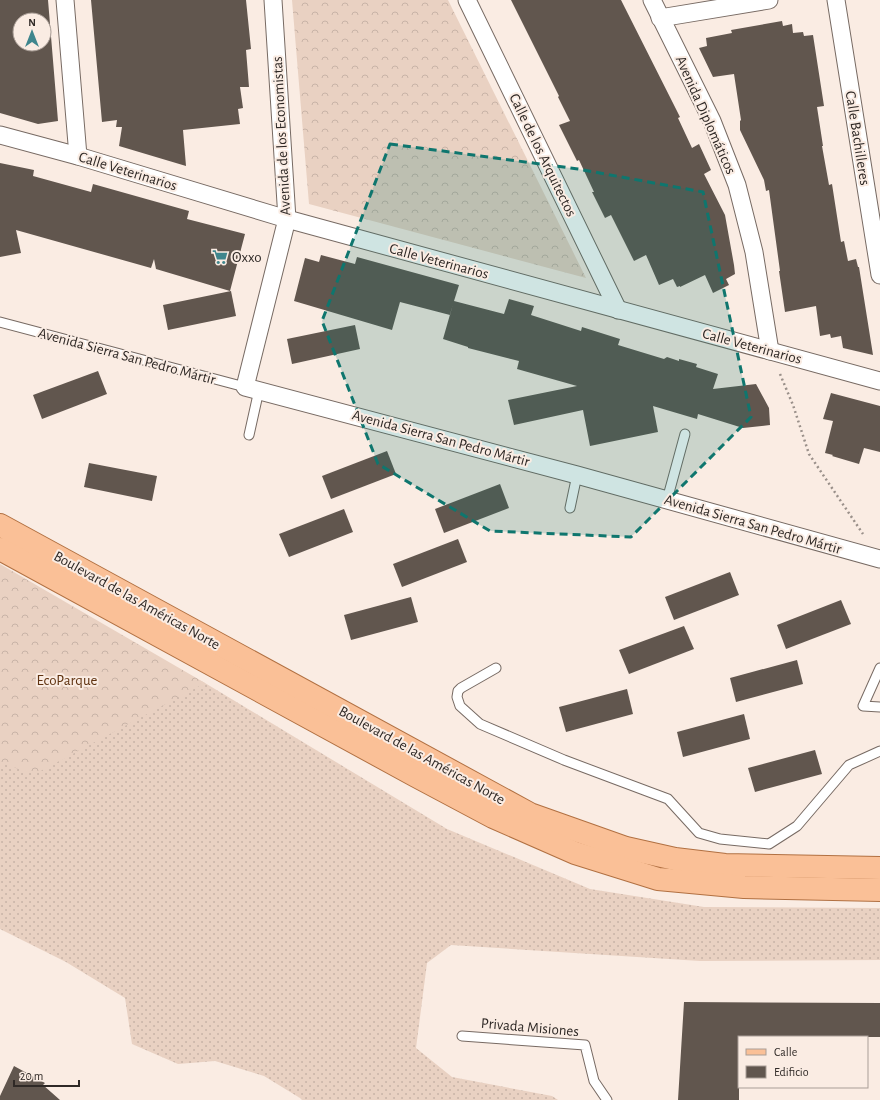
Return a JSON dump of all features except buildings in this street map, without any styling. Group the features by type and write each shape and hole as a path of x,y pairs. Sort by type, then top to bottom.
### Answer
{"main road":[{"name":"Boulevard de las Américas Norte","path":"0,525 530,814 626,848 675,859 725,865 880,868"},
{"name":"Boulevard de las Américas Norte","path":"0,549 416,776 486,813 575,853 658,879 744,887 880,890"}],"street":[{"path":"65,0 78,156"},
{"name":"Avenida de los Economistas","path":"252,389 287,219 273,0"},
{"name":"Calle de los Arquitectos","path":"467,0 618,310"},
{"name":"Avenida Diplomáticos","path":"652,0 712,122 737,185 754,252 770,351"},
{"path":"660,18 769,0"},
{"name":"Calle Bachilleres","path":"836,0 880,275"},
{"name":"Calle Veterinarios","path":"0,135 78,156 287,219 880,381"},
{"name":"Avenida Sierra San Pedro Mártir","path":"252,389 578,475 880,559"}],"lane":[{"name":"Avenida Sierra San Pedro Mártir","path":"0,322 252,389"},
{"path":"249,435 252,389"},
{"path":"667,500 685,434"},
{"path":"570,508 578,475"},
{"path":"496,668 458,691 457,697 460,706 480,724 564,760 668,799 699,832 720,839 769,844 797,826 849,765 880,751"},
{"path":"880,668 863,706 880,707"},
{"name":"Privada Misiones","path":"462,1036 585,1044 594,1081 607,1100"}],"path":[{"path":"770,351 794,404 809,454 867,540"}],"highlighted area":[{"path":"390,144 578,169 703,192 751,417 631,537 490,531 378,464 322,321"}],"green space":[{"path":"292,0 448,0 586,278 309,204"},
{"name":"EcoParque","path":"0,564 205,683 35,774 0,763"},
{"path":"0,573 116,639 205,683 447,829 590,889 704,907 880,908 880,960 700,961 451,945 427,963 416,1048 452,1077 552,1096 558,1100 302,1100 264,1076 215,1061 178,1064 132,1044 125,998 66,962 0,929"}],"place":[{"name":"Oxxo","path":"220,257"}]}
